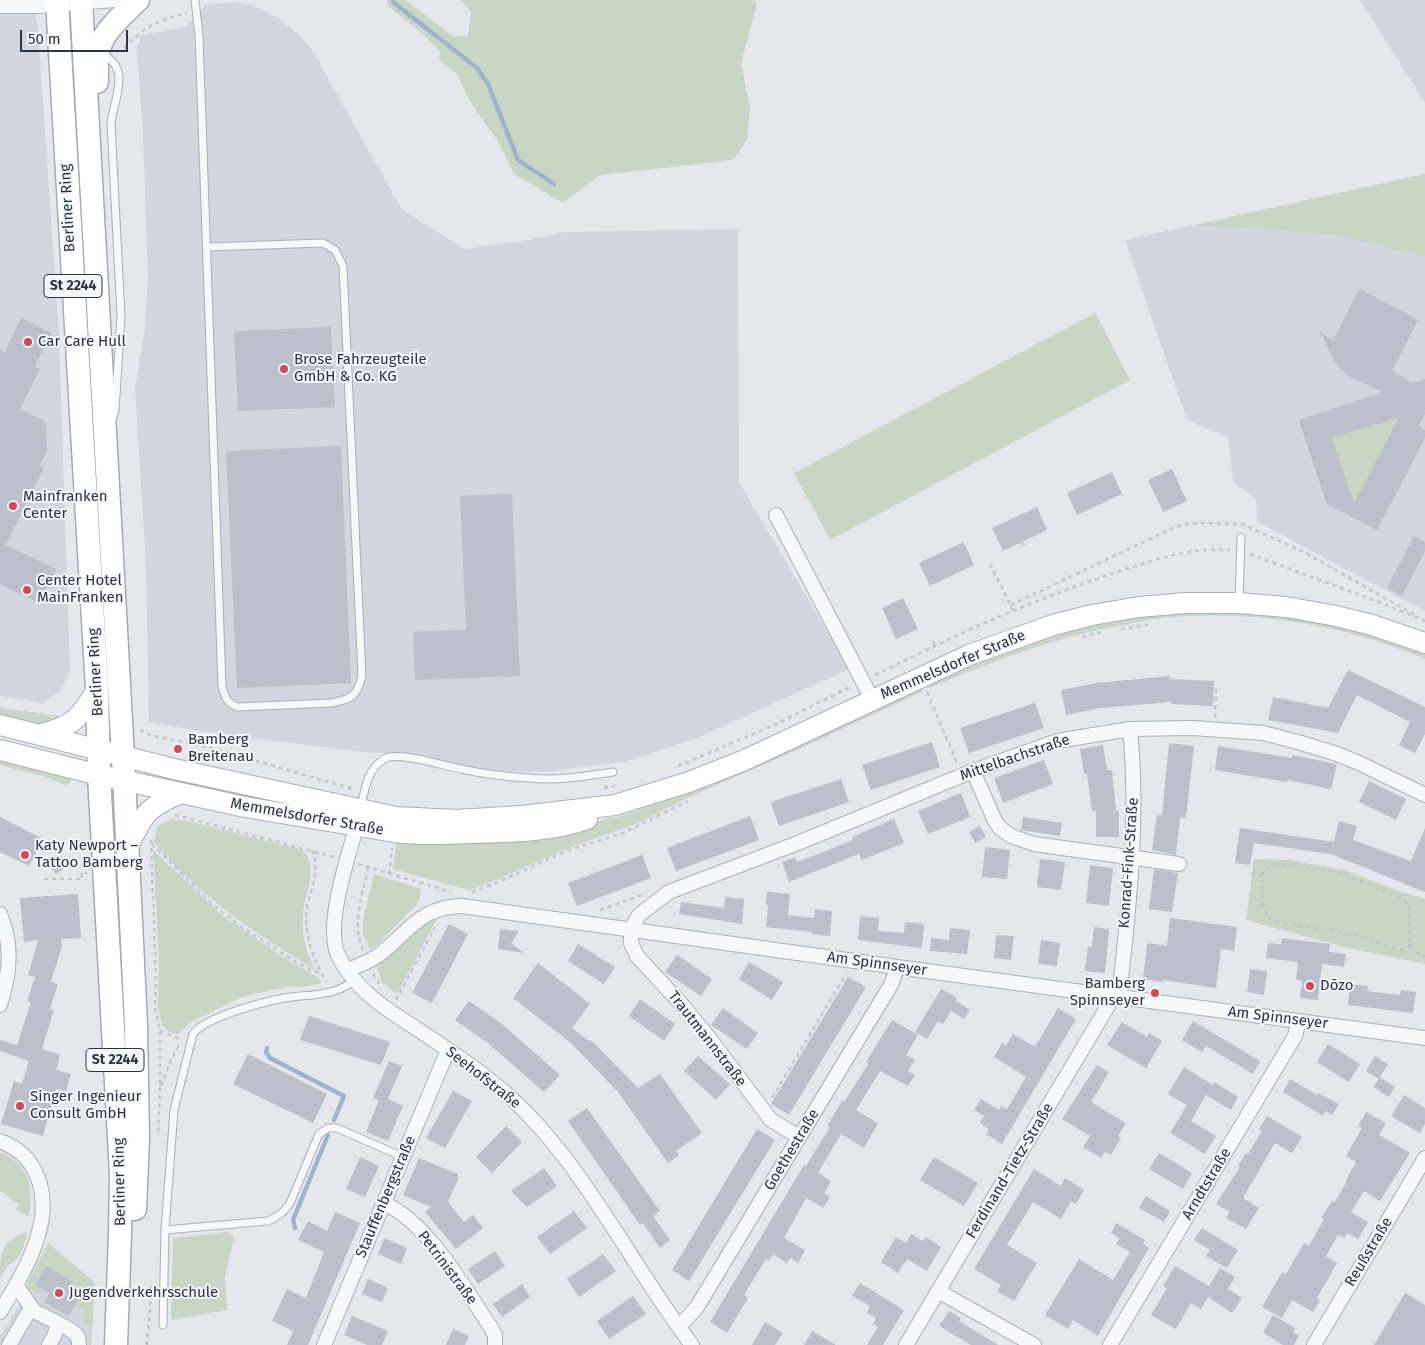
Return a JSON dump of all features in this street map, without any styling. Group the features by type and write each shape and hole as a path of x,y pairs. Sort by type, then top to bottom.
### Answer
{"main road":[{"path":"77,54 105,36 138,0"},
{"name":"Berliner Ring","path":"81,1 77,54 99,775 121,1174 116,1345"},
{"name":"Berliner Ring","path":"57,2 77,54 87,115 106,440 136,1025 138,1139 130,1345"},
{"name":"Memmelsdorfer Straße","path":"0,725 174,769 396,817 456,820 522,816 616,795 689,782 745,760 872,700 923,688 969,655 1019,636 1092,615 1185,603 1239,603 1286,607 1331,615 1369,624 1425,643"},
{"path":"39,735 64,728 74,722 88,705 97,689"},
{"name":"Memmelsdorfer Straße","path":"0,750 99,775 245,807 361,809"},
{"path":"128,849 146,813 156,804 181,793"}],"street":[{"path":"0,6 116,0"},
{"path":"776,514 872,700"},
{"name":"Mittelbachstraße","path":"630,930 640,915 669,892 798,843 968,774 1057,741 1130,729 1214,729 1263,733 1298,742 1359,763 1425,795"},
{"name":"Konrad-Fink-Straße","path":"1115,997 1132,858 1134,808 1133,758 1130,729"},
{"path":"968,774 995,821 1000,828 1011,836 1034,844 1179,864"},
{"name":"Seehofstraße","path":"361,809 336,906 334,942 337,954 365,993 393,1005 448,1050 491,1080 513,1099 540,1127 590,1194 692,1345"},
{"name":"Am Spinnseyer","path":"351,976 368,961 379,955 420,919 446,906 462,901 630,930 1425,1038"},
{"path":"0,914 8,936 9,952 8,973 0,1005"},
{"name":"Trautmannstraße","path":"630,930 631,943 637,956 684,1007 710,1039 761,1109 771,1120 800,1137"},
{"name":"Goethestraße","path":"679,1327 697,1307 800,1137 892,983 897,967"},
{"name":"Ferdinand-Tietz-Straße","path":"906,1345 1115,997"},
{"name":"Arndtstraße","path":"1110,1345 1295,1036 1299,1021"},
{"name":"Stauffenbergstraße","path":"324,1345 448,1050"},
{"path":"0,1141 18,1150 29,1161 37,1174 43,1192 42,1214 34,1248 0,1312"},
{"name":"Reußstraße","path":"1314,1345 1425,1158"},
{"name":"Petrinistraße","path":"384,1203 398,1210 442,1256 490,1326 495,1335 495,1345"},
{"path":"16,1284 34,1311 75,1333 79,1340 79,1345"},
{"path":"938,1291 1034,1345"},
{"path":"9,1345 28,1313 34,1311"},
{"path":"49,1345 56,1334 58,1323"}],"lane":[{"path":"195,0 200,36 207,247 222,686 228,703 237,707 332,703 348,700 358,691 362,676 343,266 335,250 323,243 207,247"},
{"path":"77,54 107,56 113,61 120,81 111,124 120,314 115,410 106,440"},
{"path":"1239,603 1241,537"},
{"path":"361,809 370,776 378,765 387,758 401,757 463,770 531,779 580,777 613,772"},
{"path":"163,1325 165,1230 174,1110 193,1034 197,1028 217,1018 248,1007 284,998 333,991 351,976"},
{"path":"165,1230 268,1221 279,1216 290,1203 319,1134 328,1128 337,1128 403,1157"}],"path":[{"path":"124,48 148,27 158,21 196,11"},
{"path":"1011,605 1172,528 1185,524 1242,524 1297,549 1425,621"},
{"path":"1022,542 1025,548"},
{"path":"670,769 772,726 862,681 1013,610 1152,560 1192,551 1219,549 1240,551 1425,621"},
{"path":"990,564 1013,610"},
{"path":"1114,630 1160,623"},
{"path":"1076,638 1104,631"},
{"path":"933,641 935,646"},
{"path":"1214,729 1216,685"},
{"path":"923,688 968,774"},
{"path":"121,729 142,730 150,736 224,751 314,779 361,809"},
{"path":"597,789 616,795"},
{"path":"170,816 183,817 369,866 462,901 566,851 623,833 695,797"},
{"path":"151,842 213,905 242,927 285,955 308,969 322,974"},
{"path":"312,850 316,860 315,876 307,908 308,938 322,974 333,991"},
{"path":"1410,945 1406,949 1400,950 1351,934 1272,921 1266,914 1263,903 1261,876 1267,868 1281,865 1330,871 1344,874 1397,896 1405,901 1409,908 1410,945 1421,956 1425,956"},
{"path":"369,866 357,922 361,946 375,978 385,991"},
{"path":"44,879 82,879 81,873 88,873"},
{"path":"1251,874 1261,876"},
{"path":"576,921 651,891 669,892"},
{"path":"393,1005 446,906"},
{"path":"761,1109 768,1104 845,976 848,960"},
{"path":"391,995 393,1005"},
{"path":"160,1032 178,1038 183,1036 170,1060 160,1087"}],"shaded area":[{"path":"0,0 33,0 38,29 59,335 70,670 61,690 43,703 0,696"},
{"path":"1360,0 1425,0 1425,103"},
{"path":"234,2 252,5 278,18 299,35 311,48 402,210 465,249 529,240 564,232 738,229 739,482 849,669 699,737 628,761 548,772 492,771 392,753 370,753 198,731 149,722 146,567 135,388 145,329 148,279 143,134 137,49 141,35 186,27 205,5"},
{"path":"1194,225 1336,235 1425,257 1425,611 1257,522 1256,499 1233,482 1228,437 1187,420 1125,240"},
{"name":"Jugendverkehrsschule","path":"48,1243 95,1283 91,1345 0,1345 0,1337 21,1301 26,1286"}],"green space":[{"path":"387,0 405,0 453,36 468,36 471,12 461,0 753,0 757,4 741,63 750,109 747,139 733,160 600,175 563,203 514,174 496,138 466,94 458,75 439,60 440,52 425,36 388,6"},
{"path":"1425,174 1425,257 1336,235 1194,225"},
{"path":"1095,313 1130,380 830,540 794,473"},
{"path":"1398,418 1354,504 1332,437"},
{"path":"1176,611 1239,613 1303,619 1365,632 1395,641 1425,653 1425,659 1394,647 1329,628 1262,618 1195,616 1153,619 1051,642 929,688 928,684 1004,652 1062,632 1105,622"},
{"path":"921,688 922,692 795,751 689,797 638,823 566,849 469,890 393,869 397,840 546,833 620,816 687,794 743,771"},
{"path":"0,708 64,718 40,725 0,716"},
{"path":"0,759 70,778 71,782 66,785 46,777 0,765"},
{"path":"172,819 303,850 308,858 310,874 304,909 303,932 309,958 315,970 263,937 213,901 168,858 154,842 157,827"},
{"path":"153,850 223,916 277,953 319,978 321,983 302,987 289,986 241,997 191,1022 178,1034 168,1031 162,1025 158,1006 159,960"},
{"path":"1254,859 1290,860 1345,870 1425,899 1425,964 1344,947 1246,920"},
{"path":"374,874 421,889 419,902 376,946 370,949 363,935 363,920"},
{"path":"437,918 397,994 382,982 377,967 419,925"},
{"path":"0,1152 18,1163 28,1178 31,1196 29,1217 16,1210 19,1204 0,1191"},
{"path":"27,1232 24,1247 19,1256 8,1265 0,1279 0,1262 3,1250 11,1240"},
{"path":"228,1232 234,1237 225,1277 227,1310 171,1320 173,1238"},
{"path":"48,1243 95,1283 92,1329 82,1320 86,1311 75,1305 82,1293 70,1286 72,1281 46,1266 35,1284 42,1288 38,1293 26,1286"}],"building":[{"path":"1359,288 1418,320 1392,371 1413,383 1425,379 1425,414 1419,426 1425,430 1425,438 1377,530 1327,504 1299,420 1383,392 1350,377 1341,370 1321,333 1333,340","holes":["1398,418 1354,504 1332,437"]},
{"path":"21,318 51,333 35,366 40,369 20,409 46,422 47,452 40,465 44,467 6,545 56,569 39,603 0,584 0,349 5,352"},
{"name":"Brose Fahrzeugteile GmbH & Co. KG","path":"331,327 335,407 238,411 234,331"},
{"path":"341,446 351,683 237,688 226,451"},
{"path":"1172,469 1187,501 1163,512 1148,480"},
{"path":"1112,472 1122,494 1077,515 1067,493"},
{"path":"512,494 520,676 415,680 413,632 466,630 460,496"},
{"path":"1037,507 1047,530 1003,551 992,528"},
{"path":"1414,536 1425,542 1425,551 1402,596 1387,588"},
{"path":"964,542 974,565 930,586 919,563"},
{"path":"903,598 918,629 896,639 882,608"},
{"path":"1348,670 1425,707 1425,734 1415,753 1399,745 1410,722 1357,695 1338,733 1268,720 1273,697 1328,708"},
{"path":"1170,676 1170,679 1214,681 1213,706 1171,704 1171,702 1101,708 1066,715 1061,690 1096,683"},
{"path":"1035,703 1044,728 969,753 960,728"},
{"path":"932,742 940,767 871,790 862,765"},
{"path":"1169,743 1194,746 1186,818 1180,818 1176,855 1152,850 1157,815 1162,815"},
{"path":"1103,745 1107,770 1112,770 1116,811 1119,811 1119,837 1096,837 1096,811 1092,811 1087,774 1084,774 1080,749"},
{"path":"1218,746 1292,758 1292,755 1337,764 1331,789 1288,780 1287,782 1215,770"},
{"path":"1044,760 1053,784 1003,803 994,778"},
{"path":"841,779 849,802 779,826 771,802"},
{"path":"1369,781 1406,799 1396,820 1359,802"},
{"path":"961,793 970,817 928,834 918,811"},
{"path":"750,816 759,840 676,871 667,848"},
{"path":"0,817 43,839 29,866 0,852"},
{"path":"1023,817 1062,823 1060,836 1021,830"},
{"path":"894,819 904,843 862,860 859,854 789,882 782,862 795,857 797,862 818,854 853,840 852,837"},
{"path":"1339,821 1357,826 1353,840 1411,861 1425,828 1425,892 1331,854 1254,843 1250,865 1235,863 1240,828 1334,842"},
{"path":"980,826 986,837 975,843 969,832"},
{"path":"985,847 1010,850 1007,879 982,877"},
{"path":"642,855 651,878 577,906 568,883"},
{"path":"58,857 66,867 56,874 48,864"},
{"path":"1040,859 1065,862 1061,890 1037,887"},
{"path":"1090,865 1113,868 1109,906 1086,903"},
{"path":"1154,869 1178,873 1172,912 1149,909"},
{"path":"767,892 790,894 788,915 814,918 815,909 832,911 830,936 766,927"},
{"path":"78,894 81,938 61,939 62,946 51,982 58,984 50,1009 54,1010 42,1049 60,1055 56,1070 71,1074 66,1091 56,1089 43,1136 1,1124 14,1081 22,1084 29,1061 0,1051 0,1040 17,1045 31,1002 27,1001 35,977 28,975 38,940 24,942 20,898"},
{"path":"725,897 744,899 742,924 679,914 681,902 724,908"},
{"path":"860,916 879,918 878,931 904,933 905,922 924,924 922,948 858,940"},
{"path":"1170,918 1237,927 1234,951 1221,949 1216,988 1143,979 1147,943 1167,946"},
{"path":"449,924 468,934 432,1003 412,993"},
{"path":"1094,927 1109,929 1105,973 1085,971 1088,947 1092,947"},
{"path":"950,928 970,930 967,954 930,951 931,938 949,940"},
{"path":"500,929 519,931 511,943 524,953 498,949"},
{"path":"996,935 1014,936 1011,960 994,958"},
{"path":"1282,938 1330,944 1329,952 1346,954 1344,967 1322,964 1318,1000 1300,998 1302,981 1296,980 1298,962 1266,958 1268,943 1281,944"},
{"path":"1041,940 1060,943 1057,966 1038,964"},
{"path":"578,944 615,967 604,984 568,961"},
{"path":"677,955 712,979 701,996 665,972"},
{"path":"749,962 783,982 772,1000 739,979"},
{"path":"538,963 590,1004 572,1028 589,1041 591,1040 638,1088 660,1074 702,1133 676,1151 679,1155 668,1163 618,1092 571,1043 513,998"},
{"path":"1250,969 1267,971 1264,995 1247,992"},
{"path":"848,977 866,987 789,1115 771,1104"},
{"path":"1350,984 1368,986 1367,991 1400,995 1401,990 1416,992 1413,1013 1348,1005"},
{"path":"941,989 957,998 956,1001 970,1010 964,1019 951,1011 943,1024 938,1021 927,1039 915,1032"},
{"path":"640,999 675,1024 664,1041 629,1016"},
{"path":"469,1001 502,1024 560,1075 544,1092 489,1044 455,1020"},
{"path":"723,1008 758,1033 747,1049 711,1025"},
{"path":"1058,1008 1076,1019 1002,1144 986,1134 989,1129 980,1123 984,1116 974,1110 981,1099 999,1110 1001,1106 1007,1109 1026,1077 994,1057 1002,1043 1006,1046 1013,1034 1035,1047"},
{"path":"309,1016 390,1042 381,1065 300,1040"},
{"path":"892,1020 918,1035 906,1055 915,1060 908,1071 915,1075 908,1086 880,1071 856,1110 878,1123 864,1148 841,1134 818,1173 831,1181 824,1193 830,1197 823,1208 806,1198 784,1238 805,1250 798,1263 790,1258 787,1263 773,1254 769,1261 766,1259 744,1295 748,1298 727,1333 710,1322 804,1165 806,1166 830,1127 827,1126 842,1101 844,1102 868,1064 866,1062"},
{"path":"1193,1021 1260,1061 1253,1074 1206,1046 1202,1052 1182,1040"},
{"path":"1122,1022 1147,1037 1149,1033 1162,1041 1146,1068 1107,1045"},
{"path":"1328,1044 1360,1064 1349,1082 1317,1062"},
{"path":"248,1054 327,1094 313,1123 233,1084"},
{"path":"698,1056 730,1084 716,1100 684,1071"},
{"path":"1375,1056 1388,1064 1380,1077 1395,1087 1389,1097 1373,1087 1379,1079 1366,1071"},
{"path":"389,1061 402,1066 388,1099 403,1106 388,1141 366,1132 379,1100 373,1098"},
{"path":"1097,1065 1109,1072 1091,1102 1126,1123 1118,1136 1121,1138 1111,1155 1105,1152 1101,1158 1083,1147 1090,1136 1062,1119"},
{"path":"1184,1067 1213,1085 1214,1082 1238,1097 1231,1110 1206,1095 1191,1121 1216,1136 1205,1154 1170,1133 1187,1105 1168,1094"},
{"path":"1290,1079 1317,1095 1318,1093 1339,1104 1332,1115 1326,1111 1323,1116 1283,1092"},
{"path":"453,1091 472,1101 445,1148 426,1138"},
{"path":"1404,1095 1425,1108 1425,1124 1420,1133 1391,1116"},
{"path":"587,1108 660,1211 653,1216 670,1240 660,1248 643,1223 640,1225 568,1121"},
{"path":"1366,1112 1386,1123 1379,1135 1410,1153 1380,1201 1364,1191 1351,1212 1368,1222 1358,1239 1347,1233 1344,1238 1338,1235 1326,1256 1337,1263 1317,1298 1320,1300 1313,1312 1292,1300 1282,1318 1262,1307 1282,1272 1286,1274 1304,1243 1309,1246 1324,1219 1321,1218 1332,1201 1335,1202 1347,1181 1356,1162 1346,1156 1362,1128 1358,1126"},
{"path":"1267,1116 1302,1137 1292,1153 1275,1143 1243,1198 1259,1208 1246,1229 1226,1218 1230,1212 1216,1204 1240,1167 1238,1166 1246,1153 1248,1154 1262,1131 1259,1129"},
{"path":"506,1126 522,1142 492,1173 476,1157"},
{"path":"757,1129 775,1140 689,1281 672,1270"},
{"path":"1159,1153 1192,1173 1183,1189 1149,1169"},
{"path":"360,1157 379,1166 365,1197 346,1189"},
{"path":"934,1157 978,1183 964,1206 920,1180"},
{"path":"419,1158 458,1174 458,1179 448,1202 464,1222 473,1215 483,1228 456,1249 425,1212 431,1207 403,1195"},
{"path":"544,1168 557,1186 527,1207 511,1191"},
{"path":"1034,1169 1061,1186 1065,1178 1084,1190 1076,1204 1071,1201 1061,1219 1033,1202 1007,1245 1037,1263 1014,1301 997,1291 1001,1285 974,1269"},
{"path":"1146,1196 1170,1211 1164,1222 1139,1208"},
{"path":"574,1211 587,1228 550,1254 537,1237"},
{"path":"335,1212 360,1223 308,1345 287,1345 293,1331 272,1321 287,1289 306,1298 324,1252 298,1240 308,1221 327,1231"},
{"path":"1116,1223 1145,1240 1143,1244 1149,1248 1098,1336 1073,1320 1068,1329 1045,1315 1079,1259 1113,1280 1130,1252 1116,1244 1120,1238 1111,1233"},
{"path":"1202,1228 1238,1250 1227,1268 1206,1256 1210,1250 1194,1240"},
{"path":"911,1234 923,1241 926,1237 941,1247 927,1271 907,1259 898,1273 881,1262 896,1237 906,1243"},
{"path":"384,1238 407,1248 401,1264 378,1254"},
{"path":"495,1251 505,1266 478,1284 468,1269"},
{"path":"603,1254 616,1271 579,1297 567,1279"},
{"path":"46,1266 72,1281 70,1286 82,1293 69,1316 44,1302 49,1293 35,1285"},
{"path":"1175,1266 1209,1286 1220,1268 1235,1277 1228,1289 1242,1298 1232,1313 1208,1297 1201,1309 1191,1303 1176,1329 1151,1315 1167,1288 1163,1286"},
{"path":"368,1279 388,1288 382,1302 362,1294"},
{"path":"860,1283 904,1310 883,1345 867,1345 878,1327 873,1324 876,1318 867,1313 870,1306 852,1296"},
{"path":"522,1284 530,1297 502,1317 493,1304"},
{"path":"1405,1293 1425,1305 1425,1345 1374,1345"},
{"path":"633,1296 646,1314 609,1339 597,1321"},
{"path":"949,1311 961,1318 959,1321 998,1345 971,1345 939,1326"},
{"path":"1273,1315 1295,1328 1293,1332 1299,1336 1294,1345 1283,1345 1263,1333"},
{"path":"352,1316 388,1331 382,1345 367,1345 344,1335"},
{"path":"765,1322 783,1333 775,1345 752,1345"},
{"path":"453,1329 469,1336 465,1345 446,1345"},
{"path":"812,1331 836,1345 804,1345"}],"waterway":[{"path":"393,2 477,68 488,84 518,160 554,184"},
{"path":"267,1048 266,1052 270,1058 344,1096 334,1120"},
{"path":"295,1228 293,1220 328,1135"}],"place":[{"name":"Car Care Hull","path":"28,342"},
{"name":"Brose Fahrzeugteile GmbH & Co. KG","path":"284,369"},
{"name":"Mainfranken Center","path":"13,506"},
{"name":"Center Hotel MainFranken","path":"27,590"},
{"name":"Bamberg Breitenau","path":"178,749"},
{"name":"Katy Newport – Tattoo Bamberg","path":"25,855"},
{"name":"Dōzo","path":"1310,986"},
{"name":"Bamberg Spinnseyer","path":"1155,993"},
{"name":"Singer Ingenieur Consult GmbH","path":"20,1106"},
{"name":"Jugendverkehrsschule","path":"59,1293"}]}
